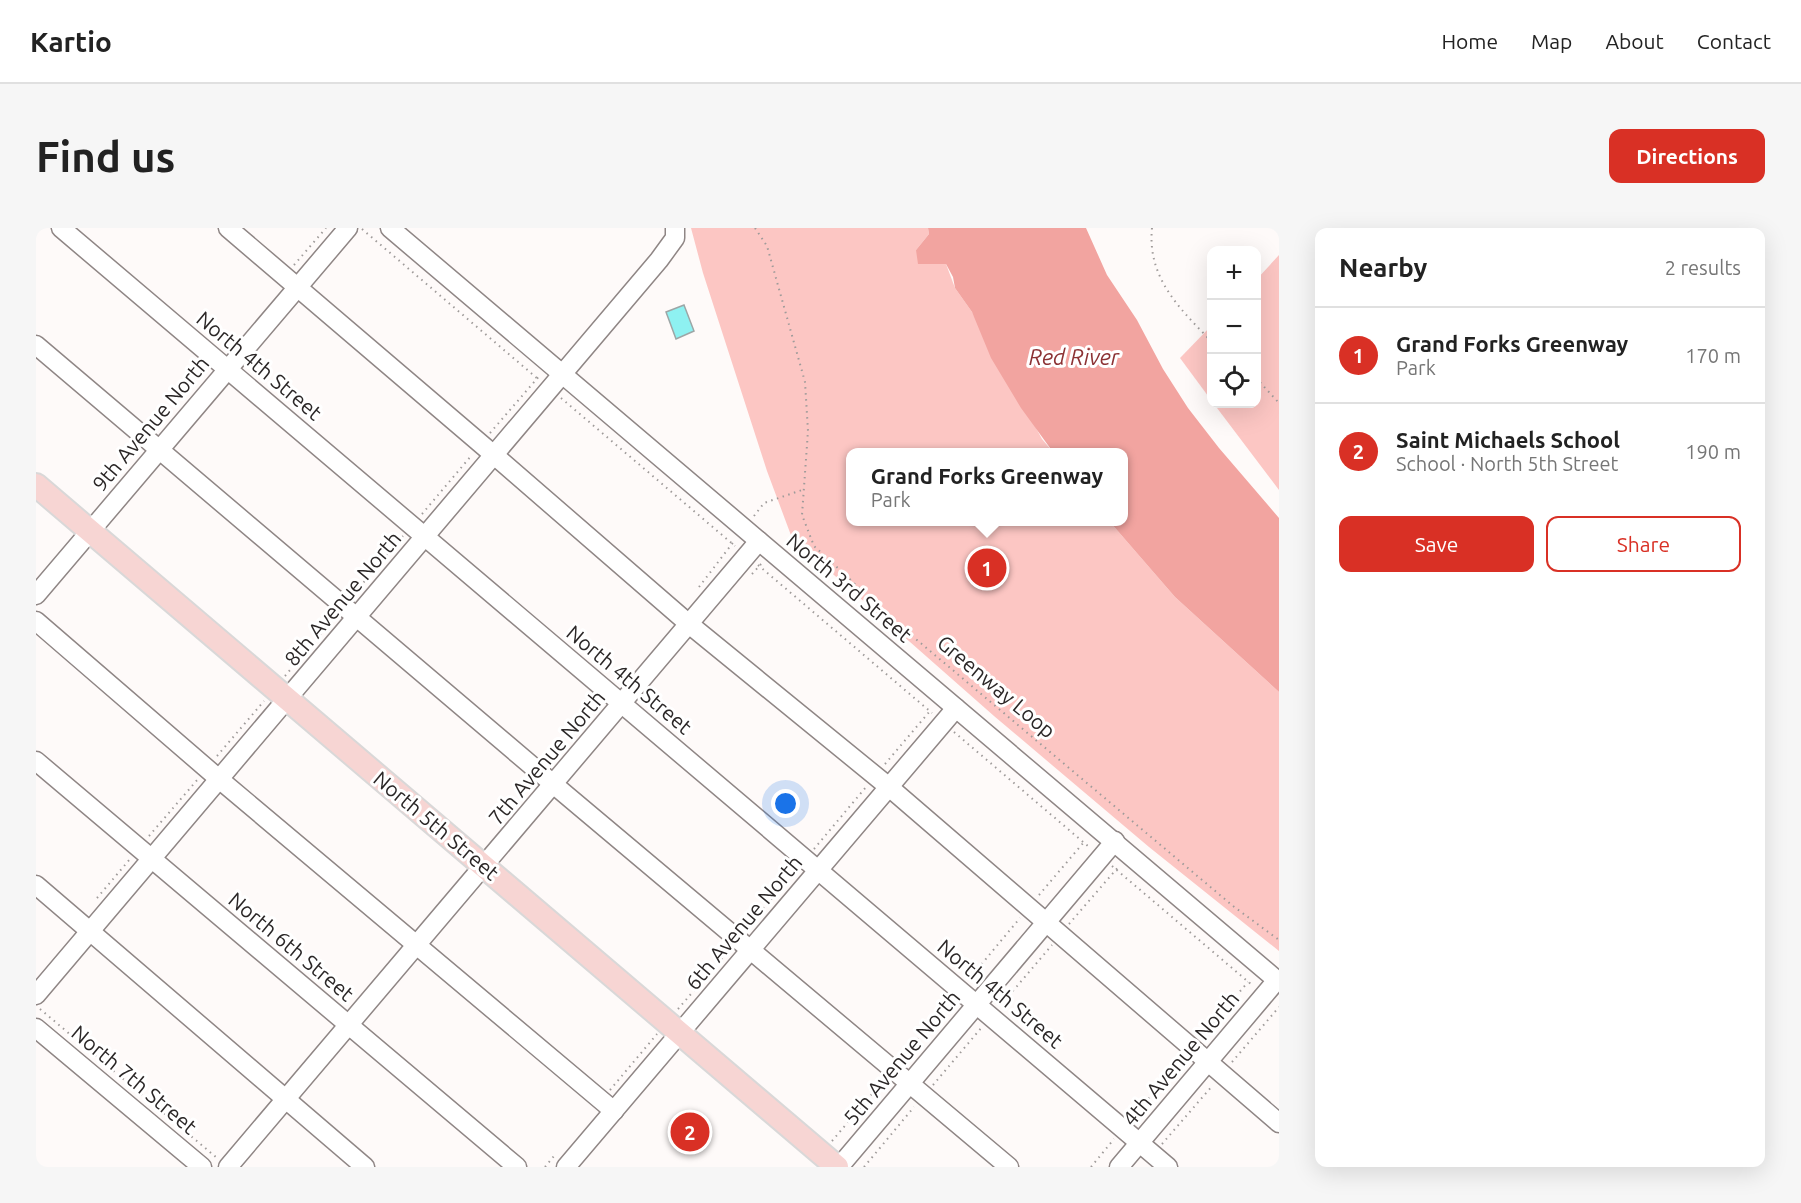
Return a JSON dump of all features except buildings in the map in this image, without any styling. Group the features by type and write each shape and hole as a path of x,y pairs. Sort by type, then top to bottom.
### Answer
{"main road":[{"name":"North 5th Street","path":"36,485 833,1163"}],"street":[{"name":"North 4th Street","path":"61,228 1168,1167"},
{"path":"228,228 689,624 889,788 1047,922 1279,1123"},
{"name":"9th Avenue North","path":"36,595 348,228"},
{"name":"North 3rd Street","path":"390,228 1278,981"},
{"name":"8th Avenue North","path":"36,995 83,926 556,368 659,260 675,238 675,228"},
{"path":"36,345 554,785 1009,1167"},
{"name":"7th Avenue North","path":"216,1164 285,1099 759,541"},
{"path":"36,621 614,1111"},
{"name":"6th Avenue North","path":"566,1167 956,708"},
{"name":"North 6th Street","path":"36,761 517,1167"},
{"name":"5th Avenue North","path":"833,1163 910,1083 1115,841"},
{"path":"36,885 365,1167"},
{"name":"4th Avenue North","path":"1119,1167 1146,1149 1208,1062 1278,981"},
{"name":"North 7th Street","path":"36,1028 216,1164"}],"path":[{"path":"360,228 1264,996"},
{"name":"Greenway Loop","path":"755,228 767,246 805,382 808,431 802,515 814,546 898,624 1233,906 1279,940"},
{"path":"1152,228 1153,251 1166,291 1207,336"},
{"path":"83,926 556,368"},
{"path":"1261,383 1279,403"},
{"path":"744,528 764,503 805,489"},
{"path":"833,1163 893,1069 1084,842"},
{"path":"1090,1167 1248,982"},
{"path":"36,1005 216,1164"},
{"path":"1146,1149 1222,1075 1279,1008"}],"shaded area":[{"path":"691,228 928,228 929,234 916,250 946,264 955,288 972,312 1042,439 1050,448 846,448 846,526 1113,526 1175,597 1279,692 1279,951 1149,847 994,716 792,538 767,471 703,273"},
{"path":"1279,255 1279,490 1217,408 1261,408 1261,275"},
{"path":"1207,330 1207,395 1180,358"}],"water":[{"name":"Red River","path":"928,228 1086,228 1107,275 1137,320 1163,369 1188,408 1279,518 1279,692 1175,597 1113,526 1128,526 1128,448 1050,448 1021,408 991,358 972,312 955,288 953,277 946,264 918,264 916,250 929,234"}],"place":[{"name":"Grand Forks Greenway","path":"987,568"},
{"name":"Saint Michaels School","path":"690,1132"}]}
